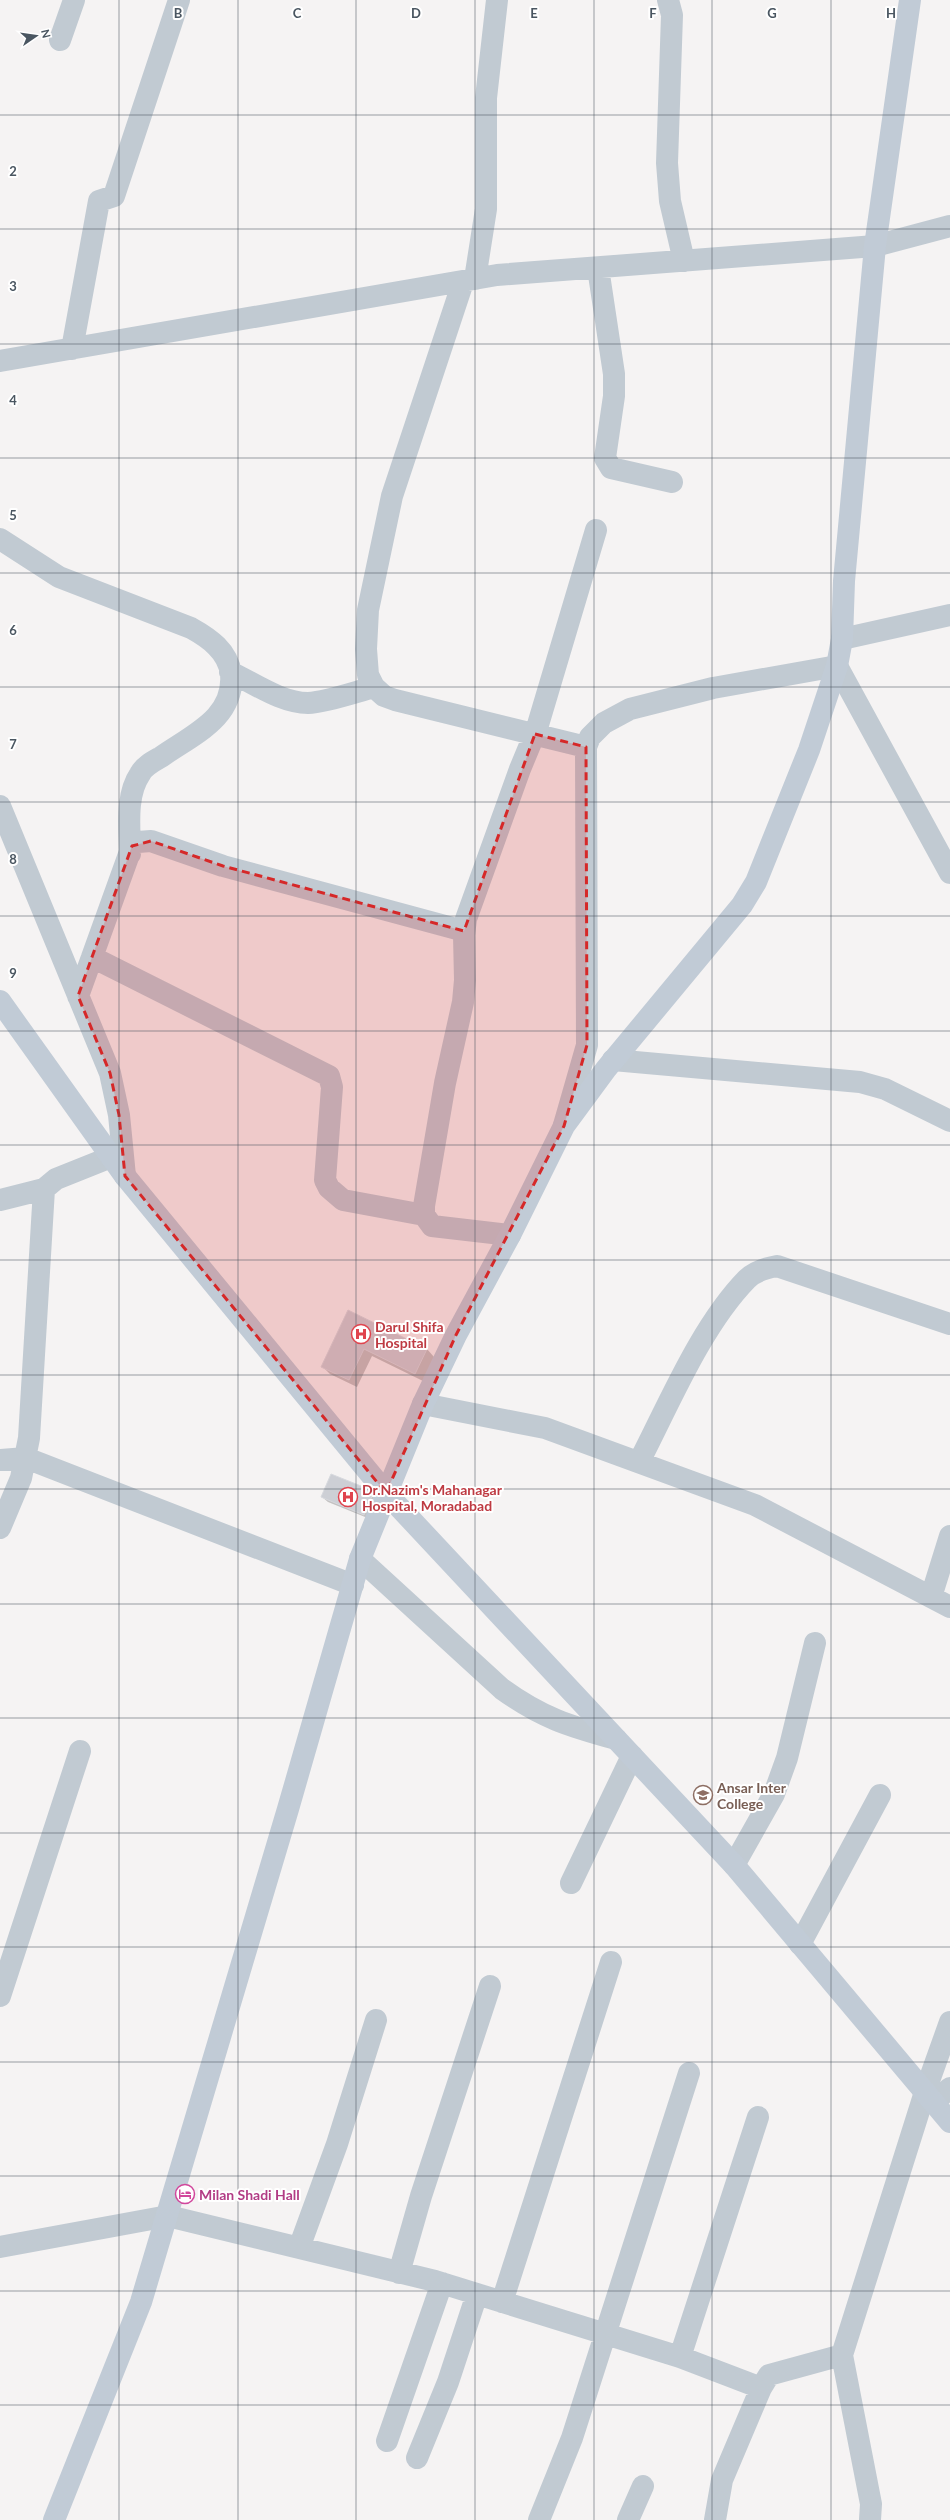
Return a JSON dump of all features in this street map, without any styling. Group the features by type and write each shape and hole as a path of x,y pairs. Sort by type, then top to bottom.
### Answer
{"street":[{"path":"60,40 74,0"},
{"path":"72,349 99,200 114,196 179,0"},
{"path":"497,0 486,98 486,209 469,280 392,496 368,610 366,649 368,675 374,687 384,696 395,700 586,747"},
{"path":"668,0 672,15 667,163 670,201 684,261"},
{"path":"54,2520 141,2302 168,2216 360,1559 423,1404 456,1334 510,1235 564,1126 613,1060 742,905 756,882 808,750 837,666 842,639 844,581 875,246 910,0"},
{"path":"0,361 498,275 875,246 950,226"},
{"path":"598,268 614,374 614,396 605,458 611,468 672,482"},
{"path":"510,1235 432,1226 426,1222 424,1215 445,1083 463,1002 465,980 464,931 466,919 520,769 535,734 596,530"},
{"path":"0,540 59,577 190,628 210,638 220,649 230,672 232,687 227,706 209,724 150,764 141,772 135,782 131,800 130,854"},
{"path":"842,639 950,615"},
{"path":"564,1126 587,1045 586,747 590,737 604,723 630,709 686,694 837,666"},
{"path":"837,666 950,873"},
{"path":"230,672 285,699 297,702 309,703 374,687"},
{"path":"0,806 110,1073 119,1115 125,1176"},
{"path":"78,996 132,846 138,842 151,840 222,866 464,931"},
{"path":"92,957 329,1076 332,1087 325,1180 329,1188 343,1200 424,1215"},
{"path":"0,1001 125,1176 386,1494 734,1865 950,2122"},
{"path":"613,1060 860,1082 885,1089 950,1121"},
{"path":"0,1200 44,1189 56,1179 111,1157"},
{"path":"0,1528 21,1478 29,1438 44,1189"},
{"path":"639,1462 695,1353 709,1330 747,1279 758,1271 777,1266 950,1324"},
{"path":"423,1404 545,1428 755,1505 950,1607"},
{"path":"0,1460 26,1458 353,1586"},
{"path":"931,1597 950,1536"},
{"path":"360,1559 502,1689 525,1706 555,1721 616,1739"},
{"path":"734,1865 761,1820 782,1772 815,1642"},
{"path":"0,1996 80,1751"},
{"path":"571,1883 632,1756"},
{"path":"800,1944 880,1795"},
{"path":"502,2302 611,1962"},
{"path":"399,2273 421,2196 490,1986"},
{"path":"299,2248 337,2144 376,2020"},
{"path":"870,2520 871,2504 842,2355 929,2097 950,2022"},
{"path":"539,2520 568,2449 604,2333 689,2073"},
{"path":"929,2097 950,2088"},
{"path":"680,2358 758,2118"},
{"path":"0,2247 168,2216 442,2283 680,2358 761,2388"},
{"path":"387,2442 442,2283"},
{"path":"417,2458 448,2382 477,2294"},
{"path":"715,2520 722,2480 761,2388 769,2376 842,2355"},
{"path":"628,2520 643,2486"}],"highlighted area":[{"path":"535,734 586,747 587,1045 564,1126 456,1335 386,1493 125,1176 119,1115 110,1073 78,996 132,846 151,841 223,866 464,931"}],"building":[{"path":"348,1310 427,1349 415,1374 364,1349 349,1380 321,1367"},
{"path":"331,1474 366,1488 372,1496 364,1515 321,1497"}],"place":[{"name":"Darul Shifa Hospital","path":"361,1334"},
{"name":"Dr.Nazim's Mahanagar Hospital, Moradabad","path":"348,1497"},
{"name":"Ansar Inter College","path":"703,1795"},
{"name":"Milan Shadi Hall","path":"185,2194"}]}
